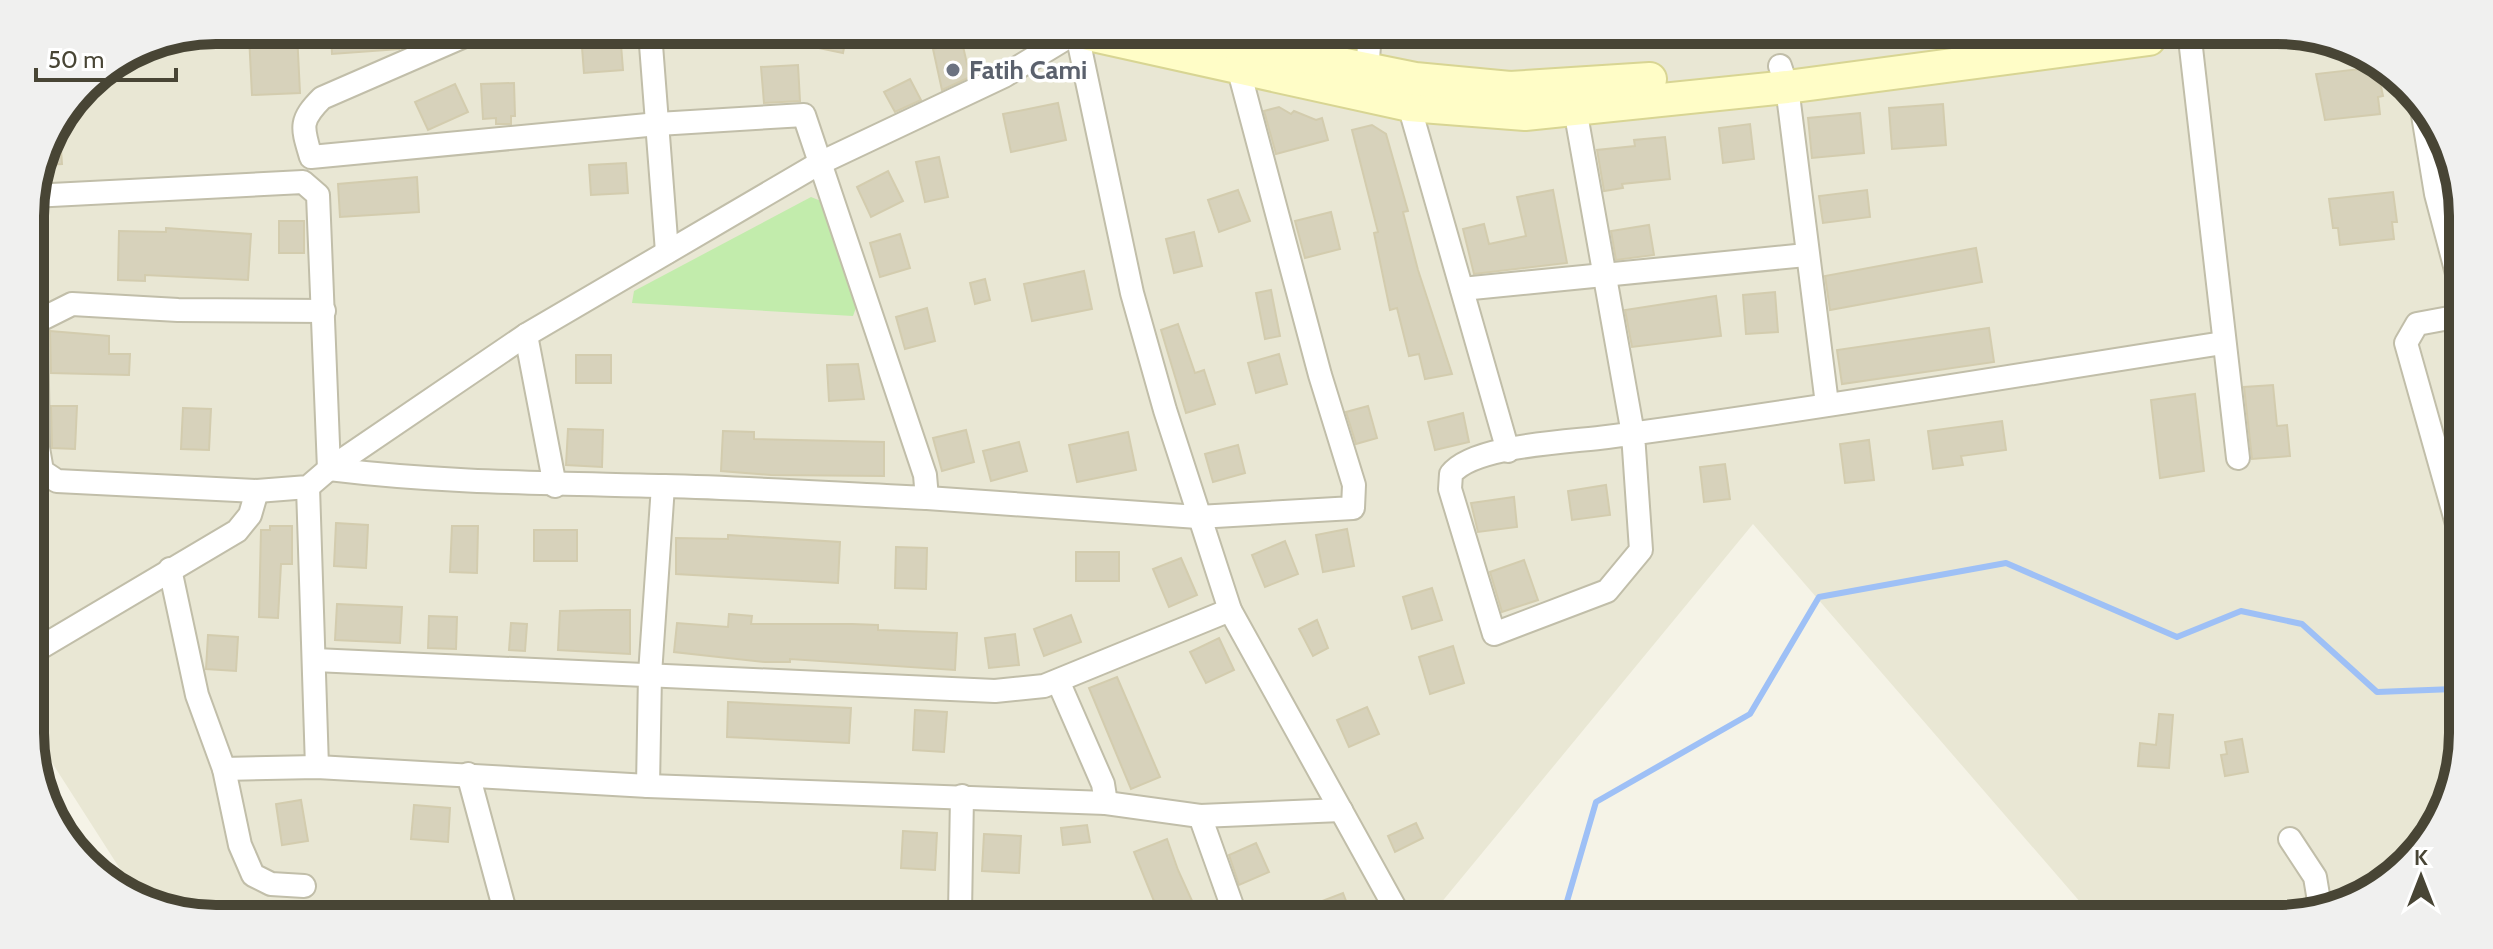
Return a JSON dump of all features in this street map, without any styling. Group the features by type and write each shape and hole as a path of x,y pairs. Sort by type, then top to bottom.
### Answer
{"main road":[{"path":"1133,44 1409,105 1525,114 1575,109 1972,44"},
{"path":"1242,44 1415,79 1510,88 1784,76 2100,44"}],"street":[{"path":"303,182 311,157 303,130 306,115 322,98 446,44"},
{"path":"651,44 667,252"},
{"path":"44,472 57,481 86,485 257,491 308,487 329,469 526,335 818,164 1004,76 1058,44"},
{"path":"1077,44 1132,293 1198,517 1230,610 1393,905"},
{"path":"1367,69 1369,44"},
{"path":"2191,44 2238,458"},
{"path":"329,469 392,477 555,486 663,486 927,498 1198,517 1353,508 1354,485 1320,375 1238,67"},
{"path":"1784,76 1827,404"},
{"path":"1409,105 1508,451"},
{"path":"1575,109 1633,434 1641,550 1607,591 1494,634 1455,510 1451,474 1464,462 1508,451 1633,434 2223,343"},
{"path":"311,157 658,124 804,115 925,475 927,498"},
{"path":"2426,131 2436,194 2449,243"},
{"path":"45,195 303,182 318,195 329,469"},
{"path":"1462,289 1806,255"},
{"path":"44,316 72,304 178,310 324,311"},
{"path":"2449,318 2417,324 2406,343 2449,496"},
{"path":"526,335 555,486"},
{"path":"648,786 650,674 663,486"},
{"path":"308,487 317,767"},
{"path":"44,645 237,531 250,515 257,491"},
{"path":"170,569 197,695 224,769 240,845 253,875 271,884 304,886"},
{"path":"315,660 995,691 1044,686 1230,610"},
{"path":"1058,681 1103,784 1106,803"},
{"path":"224,769 317,767 648,786 962,796 1106,803 1200,816 1341,810"},
{"path":"468,774 503,905"},
{"path":"960,905 962,796"},
{"path":"1200,816 1232,905"},
{"path":"2290,839 2315,877 2319,900"}],"shaded area":[{"path":"205,44 2299,45 2353,62 2390,87 2420,121 2436,150 2443,172 2449,216 2448,755 2440,788 2413,837 2381,837 2381,870 2343,892 2321,899 2288,905 2083,905 1753,524 1439,905 216,905 183,902 127,879 45,751 44,205 57,150 80,111 121,73 161,53"}],"green space":[{"path":"811,197 821,201 857,305 853,316 632,303 634,291"}],"building":[{"path":"249,44 298,44 300,93 252,95"},
{"path":"332,44 399,44 399,49 332,54"},
{"path":"582,44 621,44 623,70 584,73"},
{"path":"809,44 845,44 843,53"},
{"name":"Fatih Cami","path":"962,44 970,77 942,90 933,49"},
{"path":"798,65 800,101 764,103 761,67"},
{"path":"2364,68 2372,73 2379,79 2383,96 2378,97 2380,114 2325,120 2316,74"},
{"path":"910,79 921,100 895,112 884,92"},
{"path":"514,83 515,116 511,116 511,124 496,124 496,118 483,119 481,84"},
{"path":"455,84 468,112 428,130 415,102"},
{"path":"1058,103 1066,140 1011,152 1003,114"},
{"path":"1943,104 1946,145 1892,149 1889,108"},
{"path":"1279,107 1291,114 1294,111 1316,120 1322,118 1328,140 1276,154 1264,111"},
{"path":"1860,113 1864,153 1812,158 1808,118"},
{"path":"1750,124 1754,159 1723,163 1719,128"},
{"path":"1372,125 1386,134 1408,211 1403,212 1418,270 1452,374 1425,379 1419,354 1409,356 1397,308 1390,310 1374,233 1378,232 1352,130"},
{"path":"1665,137 1670,179 1622,184 1623,188 1604,191 1597,150 1635,146 1634,140"},
{"path":"61,143 62,164 52,164"},
{"path":"939,157 948,197 925,202 916,162"},
{"path":"626,163 628,193 591,195 589,165"},
{"path":"888,171 903,201 871,217 857,187"},
{"path":"417,177 419,212 340,217 338,184"},
{"path":"1238,190 1250,221 1219,232 1208,200"},
{"path":"1553,190 1567,263 1474,274 1463,229 1484,224 1489,244 1526,236 1517,197"},
{"path":"1867,190 1870,217 1823,223 1819,196"},
{"path":"2393,192 2397,222 2392,222 2394,239 2340,245 2338,228 2333,228 2329,199"},
{"path":"1331,212 1340,249 1305,258 1295,221"},
{"path":"279,221 304,221 304,253 279,253"},
{"path":"1649,225 1654,255 1616,260 1611,231"},
{"path":"166,228 251,234 248,280 145,275 145,281 118,280 119,231 166,232"},
{"path":"1194,232 1202,266 1174,273 1166,239"},
{"path":"900,234 910,268 880,277 870,243"},
{"path":"1976,248 1982,282 1830,310 1825,276"},
{"path":"1084,271 1092,309 1032,321 1024,284"},
{"path":"985,279 990,300 975,304 970,283"},
{"path":"1271,290 1280,336 1265,339 1256,293"},
{"path":"1775,292 1778,332 1746,334 1743,295"},
{"path":"1716,296 1721,336 1632,347 1625,310"},
{"path":"927,308 935,341 905,349 896,317"},
{"path":"1178,324 1195,373 1204,370 1215,404 1186,413 1161,330"},
{"path":"1989,328 1994,362 1842,384 1837,350"},
{"path":"50,331 109,336 109,354 130,354 129,375 51,373"},
{"path":"1279,354 1287,384 1256,393 1248,363"},
{"path":"576,355 611,355 611,383 576,383"},
{"path":"858,364 864,399 829,401 827,365"},
{"path":"2273,385 2277,426 2287,425 2290,456 2252,459 2244,387"},
{"path":"2195,394 2204,471 2160,478 2151,400"},
{"path":"51,406 77,406 75,449 52,448"},
{"path":"1368,406 1377,438 1356,444 1346,412"},
{"path":"183,408 211,409 209,450 181,449"},
{"path":"1463,413 1469,442 1435,450 1428,422"},
{"path":"2002,421 2006,450 1961,456 1963,465 1933,469 1928,431"},
{"path":"568,429 603,430 602,467 566,465"},
{"path":"966,430 974,462 942,471 933,438"},
{"path":"723,431 754,432 754,439 884,442 884,476 771,475 721,471"},
{"path":"1128,432 1136,470 1077,482 1069,445"},
{"path":"1869,440 1874,480 1845,483 1840,444"},
{"path":"1019,442 1027,471 991,481 983,451"},
{"path":"1238,445 1245,473 1213,482 1205,454"},
{"path":"1725,464 1730,499 1704,502 1700,467"},
{"path":"1606,485 1610,515 1572,520 1568,491"},
{"path":"1514,497 1517,527 1478,532 1471,503"},
{"path":"336,523 368,525 366,568 334,566"},
{"path":"270,526 292,526 292,564 281,564 278,618 259,617 261,530 270,530"},
{"path":"452,526 478,526 477,573 450,572"},
{"path":"1347,529 1354,566 1323,572 1316,535"},
{"path":"534,530 577,530 577,561 534,561"},
{"path":"728,535 840,542 838,583 676,574 676,538 728,539"},
{"path":"1285,541 1298,574 1265,587 1252,555"},
{"path":"896,547 927,548 926,589 895,588"},
{"path":"1076,552 1119,552 1119,581 1076,581"},
{"path":"1181,558 1197,595 1169,607 1153,569"},
{"path":"1524,560 1538,600 1502,612 1490,572"},
{"path":"1432,588 1442,620 1412,629 1403,597"},
{"path":"337,604 402,607 400,643 335,640"},
{"path":"630,610 630,654 558,650 560,611"},
{"path":"729,614 752,616 751,624 878,625 878,630 957,633 955,670 790,659 790,662 765,662 674,652 677,623 728,627"},
{"path":"1071,615 1081,642 1044,656 1034,629"},
{"path":"429,616 457,617 456,649 428,648"},
{"path":"1317,620 1328,648 1313,656 1299,629"},
{"path":"511,623 527,624 525,651 509,650"},
{"path":"1015,634 1019,665 989,668 985,638"},
{"path":"208,635 238,637 236,671 206,669"},
{"path":"1219,638 1234,670 1206,683 1190,652"},
{"path":"1453,646 1464,683 1430,694 1419,657"},
{"path":"1117,677 1160,777 1131,789 1089,688"},
{"path":"728,702 851,708 849,743 727,737"},
{"path":"1367,707 1379,734 1349,747 1337,720"},
{"path":"915,710 947,712 944,752 913,750"},
{"path":"2159,714 2173,715 2169,768 2138,766 2140,743 2156,745"},
{"path":"2242,739 2248,772 2225,776 2221,755 2227,754 2225,742"},
{"path":"301,800 308,841 282,845 276,804"},
{"path":"414,805 450,808 448,842 411,839"},
{"path":"1416,823 1423,838 1395,852 1388,836"},
{"path":"1087,825 1090,842 1063,845 1061,828"},
{"path":"903,831 937,833 935,870 901,868"},
{"path":"984,834 1021,836 1019,873 982,871"},
{"path":"1167,839 1194,905 1152,905 1154,901 1134,852"},
{"path":"1256,843 1269,872 1239,885 1229,855"},
{"path":"1343,893 1348,905 1312,905"}],"waterway":[{"path":"1566,905 1596,802 1750,714 1819,597 2006,563 2177,637 2241,611 2302,624 2377,692 2449,689"}],"place":[{"name":"Fatih Cami","path":"953,70"}]}
